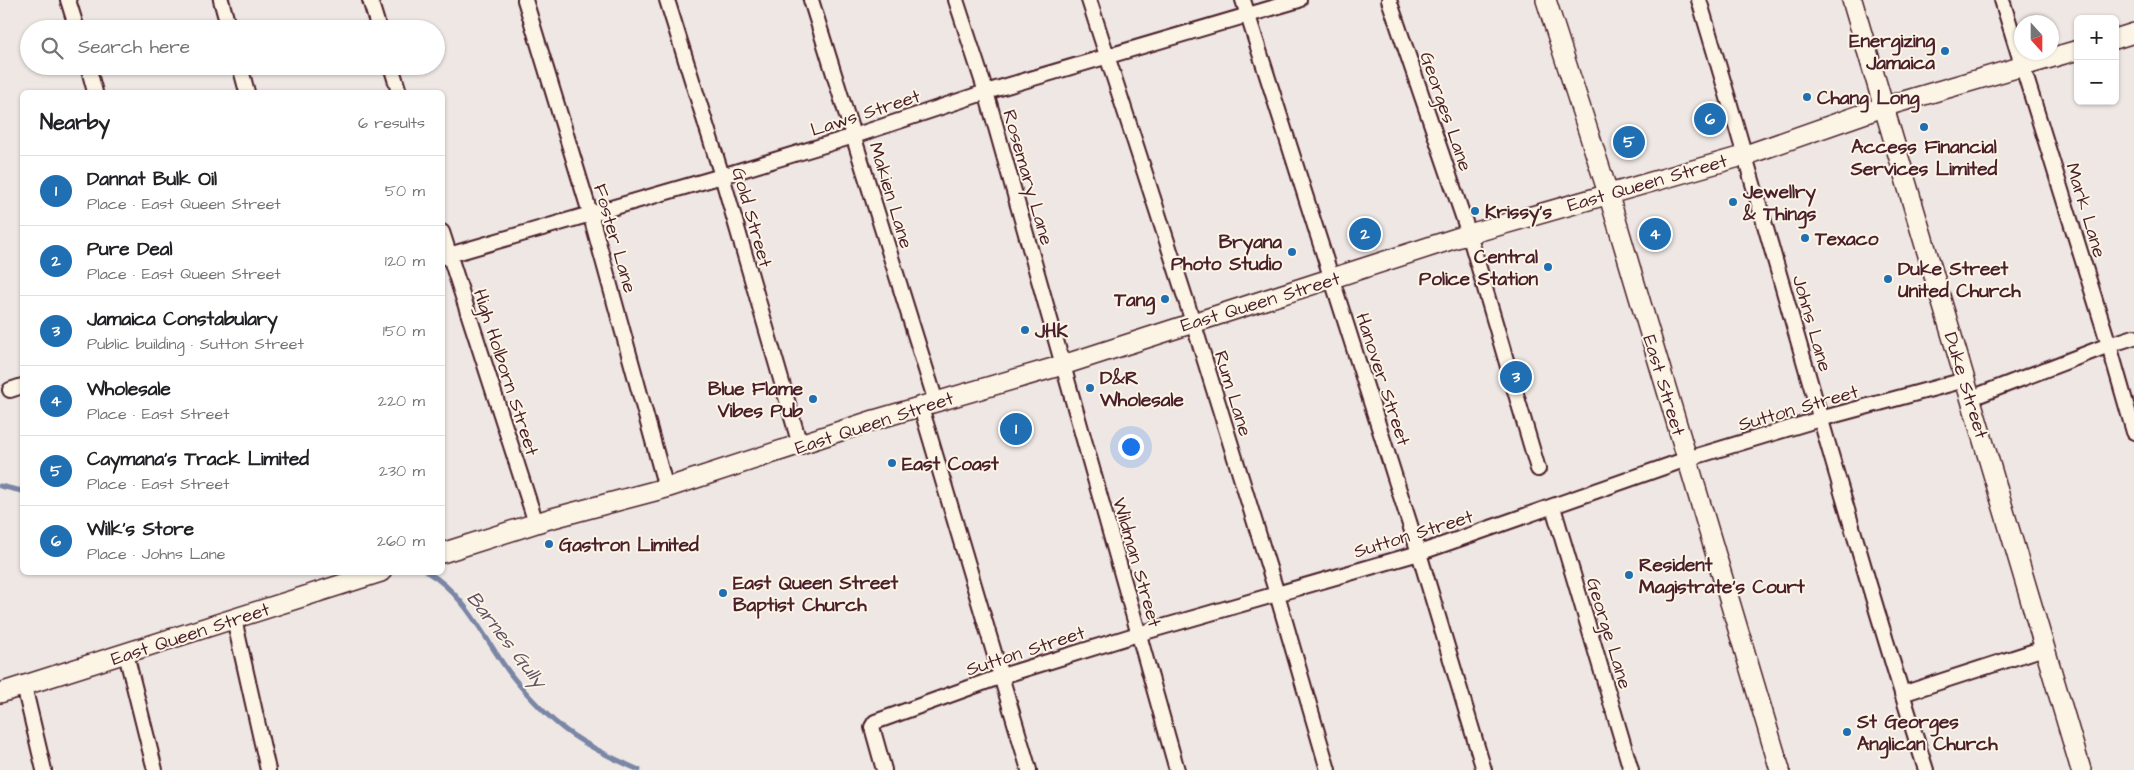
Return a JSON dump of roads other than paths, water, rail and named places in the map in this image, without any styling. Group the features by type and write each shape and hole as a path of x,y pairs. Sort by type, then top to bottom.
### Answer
{"main road":[{"name":"East Street","path":"1546,0 1608,193 1780,770"},
{"name":"Duke Street","path":"1852,0 2081,770"},
{"path":"2119,38 2134,33"},
{"name":"East Queen Street","path":"445,552 536,523 666,488 1332,279 1469,234 1746,154 1883,107 2074,51"},
{"name":"East Queen Street","path":"0,693 372,575"}],"street":[{"path":"68,0 74,20"},
{"path":"221,0 227,20"},
{"path":"370,0 376,20"},
{"name":"Foster Lane","path":"524,0 590,213 666,488"},
{"name":"Gold Street","path":"667,0 722,176 800,445"},
{"name":"Makien Lane","path":"811,0 854,136 1029,770"},
{"name":"Rosemary Lane","path":"956,0 986,92 1062,364"},
{"name":"Rum Lane","path":"1090,0 1193,322 1277,594 1328,770"},
{"name":"Hanover Street","path":"1243,0 1419,553 1484,770"},
{"name":"Laws Street","path":"446,256 722,176 854,136 986,92 1107,58 1299,0"},
{"name":"Georges Lane","path":"1389,0 1469,234 1538,469"},
{"name":"Johns Lane","path":"1700,0 1746,154 1820,419 1926,770"},
{"name":"Mark Lane","path":"2002,0 2109,345 2134,432"},
{"path":"90,75 94,90"},
{"path":"242,75 246,90"},
{"path":"394,75 398,90"},
{"name":"High Holborn Street","path":"446,256 536,523"},
{"path":"1971,398 2109,345 2134,338"},
{"name":"Wildman Street","path":"1062,364 1177,770"},
{"name":"Sutton Street","path":"884,770 872,727 873,724 1002,676 1138,634 1419,553 1687,459 1820,419 1965,380"},
{"name":"George Lane","path":"1553,507 1631,770"},
{"path":"234,619 268,770"},
{"path":"1902,694 2044,648"},
{"path":"126,654 155,770"},
{"path":"24,686 44,770"}],"waterway":[{"name":"Barnes Gully","path":"0,486 20,491"},
{"name":"Barnes Gully","path":"431,575 463,604 513,678 553,720 587,744 639,770"}],"place":[{"name":"Energizing Jamaica","path":"1945,51"},
{"name":"Chang Long","path":"1807,97"},
{"name":"Wilk's Store","path":"1710,119"},
{"name":"Access Financial Services Limited","path":"1924,127"},
{"name":"Caymana's Track Limited","path":"1629,142"},
{"name":"Jewellry & Things","path":"1733,202"},
{"name":"Krissy's","path":"1475,211"},
{"name":"Pure Deal","path":"1365,234"},
{"name":"Wholesale","path":"1655,234"},
{"name":"Texaco","path":"1805,238"},
{"name":"Bryana Photo Studio","path":"1292,252"},
{"name":"Central Police Station","path":"1548,267"},
{"name":"Duke Street United Church","path":"1888,279"},
{"name":"Tang","path":"1165,299"},
{"name":"JHK","path":"1025,330"},
{"name":"Jamaica Constabulary","path":"1516,377"},
{"name":"D&R Wholesale","path":"1090,388"},
{"name":"Blue Flame Vibes Pub","path":"813,399"},
{"name":"Dannat Bulk Oil","path":"1016,429"},
{"name":"East Coast","path":"892,463"},
{"name":"Gastron Limited","path":"549,544"},
{"name":"Resident Magistrate's Court","path":"1629,575"},
{"name":"East Queen Street Baptist Church","path":"723,593"},
{"name":"St Georges Anglican Church","path":"1847,732"}]}
